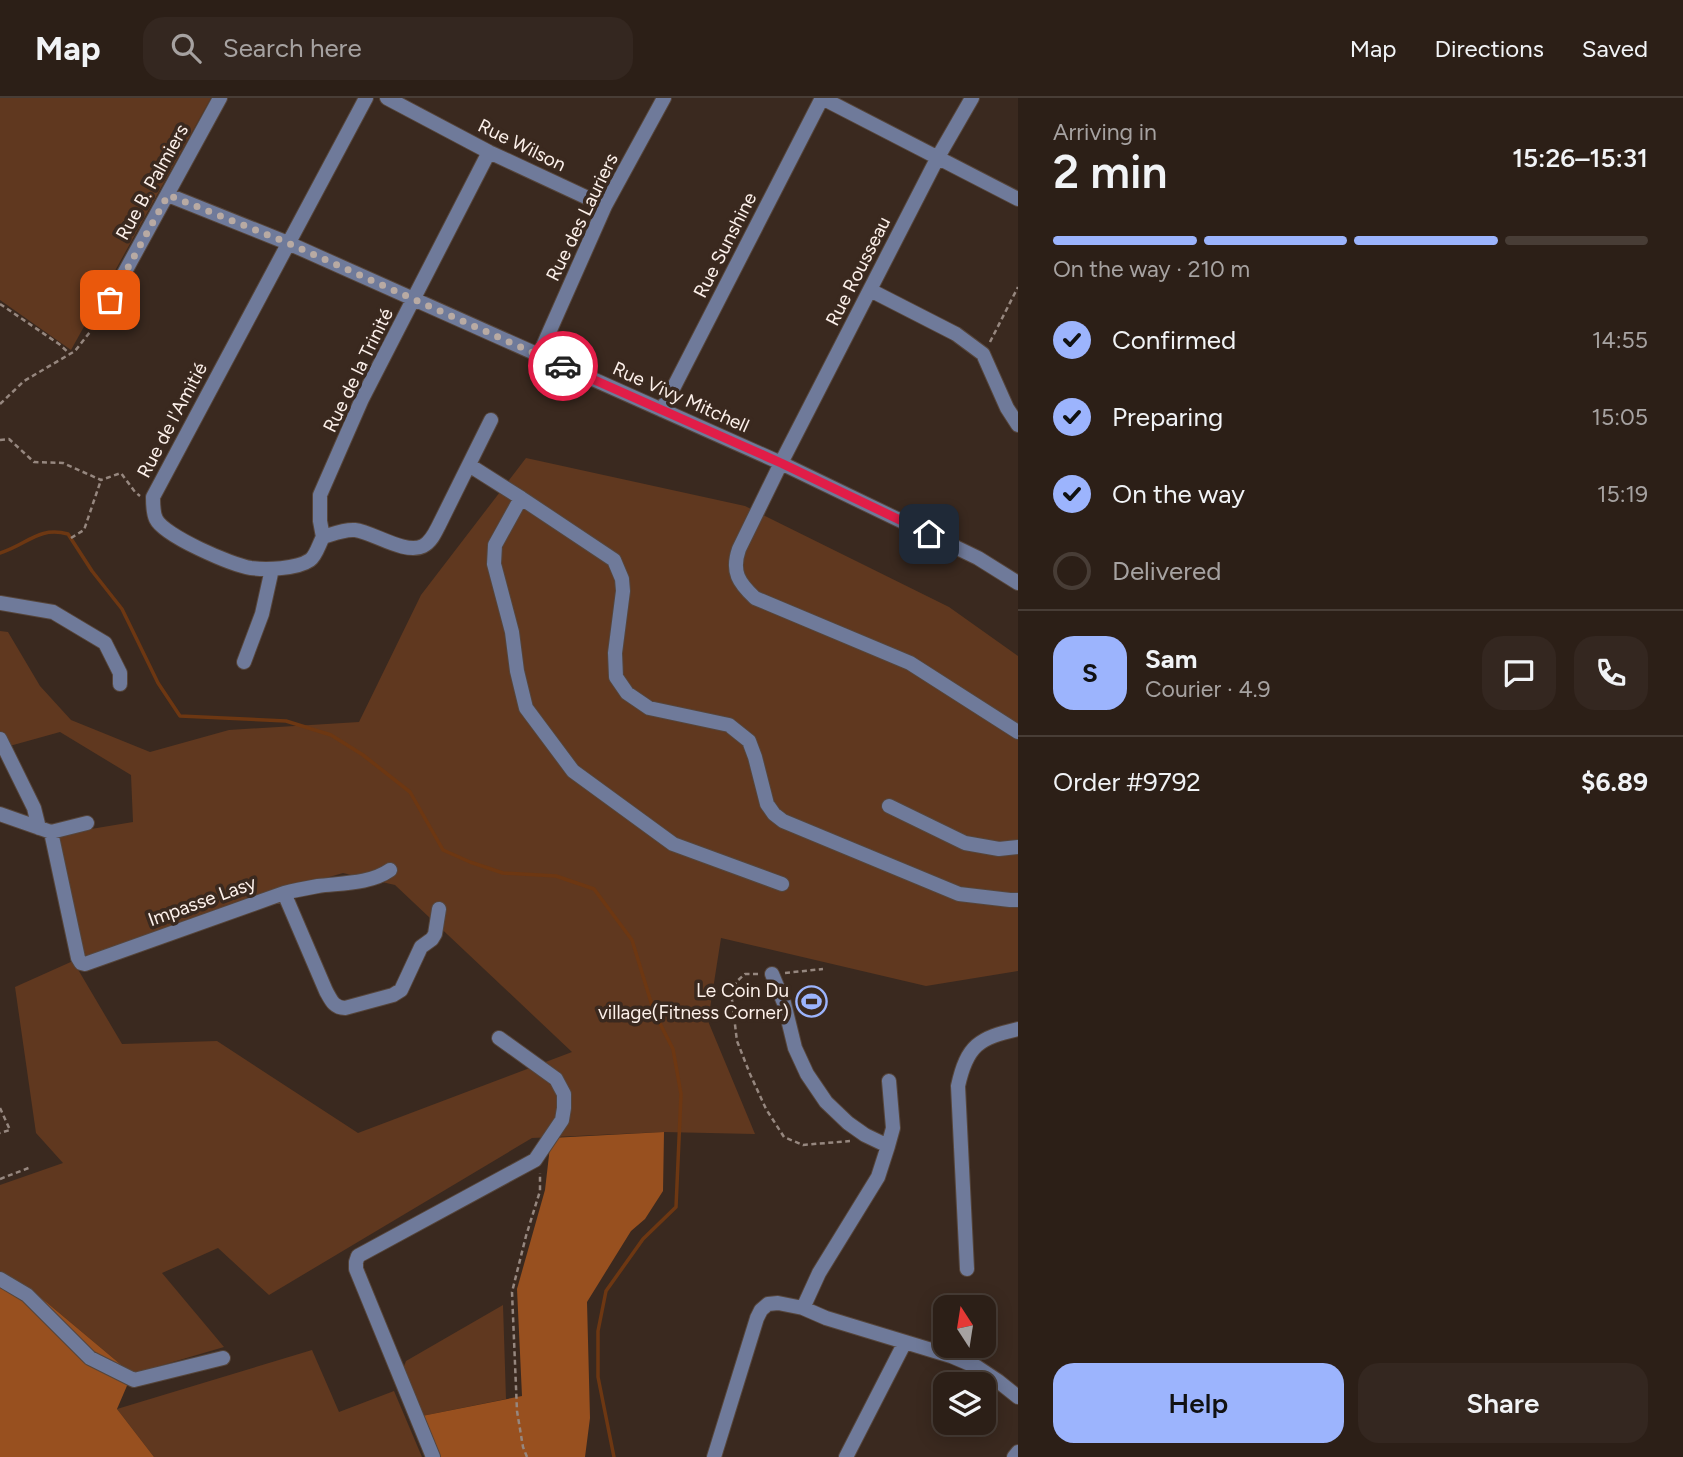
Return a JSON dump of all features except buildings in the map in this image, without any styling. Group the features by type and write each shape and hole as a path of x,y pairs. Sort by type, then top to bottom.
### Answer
{"street":[{"name":"Rue B. Palmiers","path":"98,321 220,98"},
{"name":"Rue de l'Amitié","path":"323,537 312,559 299,565 272,569 249,568 197,549 163,528 156,519 153,497 366,98"},
{"name":"Rue Wilson","path":"387,98 489,152 605,206"},
{"name":"Rue des Lauriers","path":"539,355 605,206 664,98"},
{"path":"822,98 1018,200"},
{"name":"Rue Sunshine","path":"662,410 822,98"},
{"name":"Rue Rousseau","path":"972,98 938,157 781,463 736,557 736,570 742,586 755,598 910,663 1018,732"},
{"name":"Rue de la Trinité","path":"323,537 320,495 362,399 489,152"},
{"name":"Rue Vivy Mitchell","path":"168,195 288,243 781,463 978,558 1018,583"},
{"path":"870,290 956,334 984,354 1007,408 1018,425"},
{"path":"323,537 355,530 409,548 422,547 431,540 491,420"},
{"path":"469,465 614,560 622,579 623,592 615,653 616,677 627,693 649,708 729,725 749,741 767,804 774,814 783,821 959,894 1018,900"},
{"path":"521,498 495,545 494,565 512,632 517,671 526,708 573,771 673,844 782,884"},
{"path":"244,662 262,614 272,569"},
{"path":"0,603 53,612 105,643 120,673 120,684"},
{"path":"0,739 45,830"},
{"path":"889,806 965,843 999,849 1018,847"},
{"path":"0,814 45,830 87,823"},
{"name":"Impasse Lasy","path":"45,830 78,958 85,964 284,893 326,991 334,1005 345,1008 398,993 407,980 421,947 435,934 439,909"},
{"path":"284,893 380,876 390,870"},
{"path":"772,974 784,1003 795,1048 807,1074 826,1101 848,1123 888,1146"},
{"path":"967,1269 958,1086 968,1056 980,1042 992,1035 1018,1029"},
{"path":"433,1457 356,1269 358,1256 536,1160 562,1120 564,1094 556,1079 499,1038"},
{"path":"803,1308 819,1273 878,1177 893,1128 889,1081"},
{"path":"0,1279 27,1295 90,1358 134,1380 223,1358"},
{"path":"714,1457 757,1318 768,1304 778,1303 803,1308 826,1318 951,1356 977,1367 1018,1397"},
{"path":"846,1457 905,1342"},
{"path":"1014,1457 1018,1452"}],"path":[{"path":"984,354 1018,287"},
{"path":"0,304 70,354"},
{"path":"0,404 24,381 75,351 98,321"},
{"path":"0,440 9,439 34,462 63,463 101,480 121,473 135,492 145,499 153,497"},
{"path":"71,538 84,530 101,480"},
{"path":"824,969 745,974 736,982 732,1000 737,1041 766,1109 784,1137 803,1144 871,1138"},
{"path":"0,1108 10,1130 0,1133"},
{"path":"527,1457 517,1411 512,1292 540,1191 541,1180 536,1160"},
{"path":"0,1180 31,1167"}],"shaded area":[{"path":"0,98 211,98 71,350 0,300"},
{"path":"526,458 745,506 949,607 1018,656 1018,971 926,986 721,938 708,1021 755,1134 663,1132 532,1138 269,1295 218,1248 162,1273 224,1347 132,1374 27,1286 0,1272 0,1185 63,1163 36,1133 15,987 73,961 122,1044 217,1041 358,1133 572,1052 395,885 343,873 236,904 86,956 80,951 55,835 133,822 131,775 60,732 6,747 0,743 0,631 8,632 40,686 71,720 150,752 229,730 359,722 421,595"},
{"path":"664,1132 663,1191 645,1219 631,1231 587,1302 590,1418 585,1457 439,1457 422,1416 522,1396 517,1289 545,1190 551,1138"},
{"path":"0,1272 27,1286 132,1374 117,1409 154,1457 0,1457"},
{"path":"503,1305 506,1399 422,1416 402,1371 406,1361"},
{"path":"312,1350 339,1412 394,1391 422,1457 154,1457 117,1409"}],"waterway":[{"path":"0,553 40,534 68,534 92,571 122,609 158,683 180,716 286,721 331,735 363,755 410,792 443,850 503,873 556,876 594,889 632,940 654,1012 673,1049 681,1094 676,1207 643,1239 606,1291 598,1331 598,1377 614,1457"}],"way so far":[{"path":"110,300 168,195 288,243 563,366"}],"place":[{"name":"Le Coin Du village(Fitness Corner)","path":"812,1001"}],"route":[{"path":"563,366 781,463 929,534"}]}
